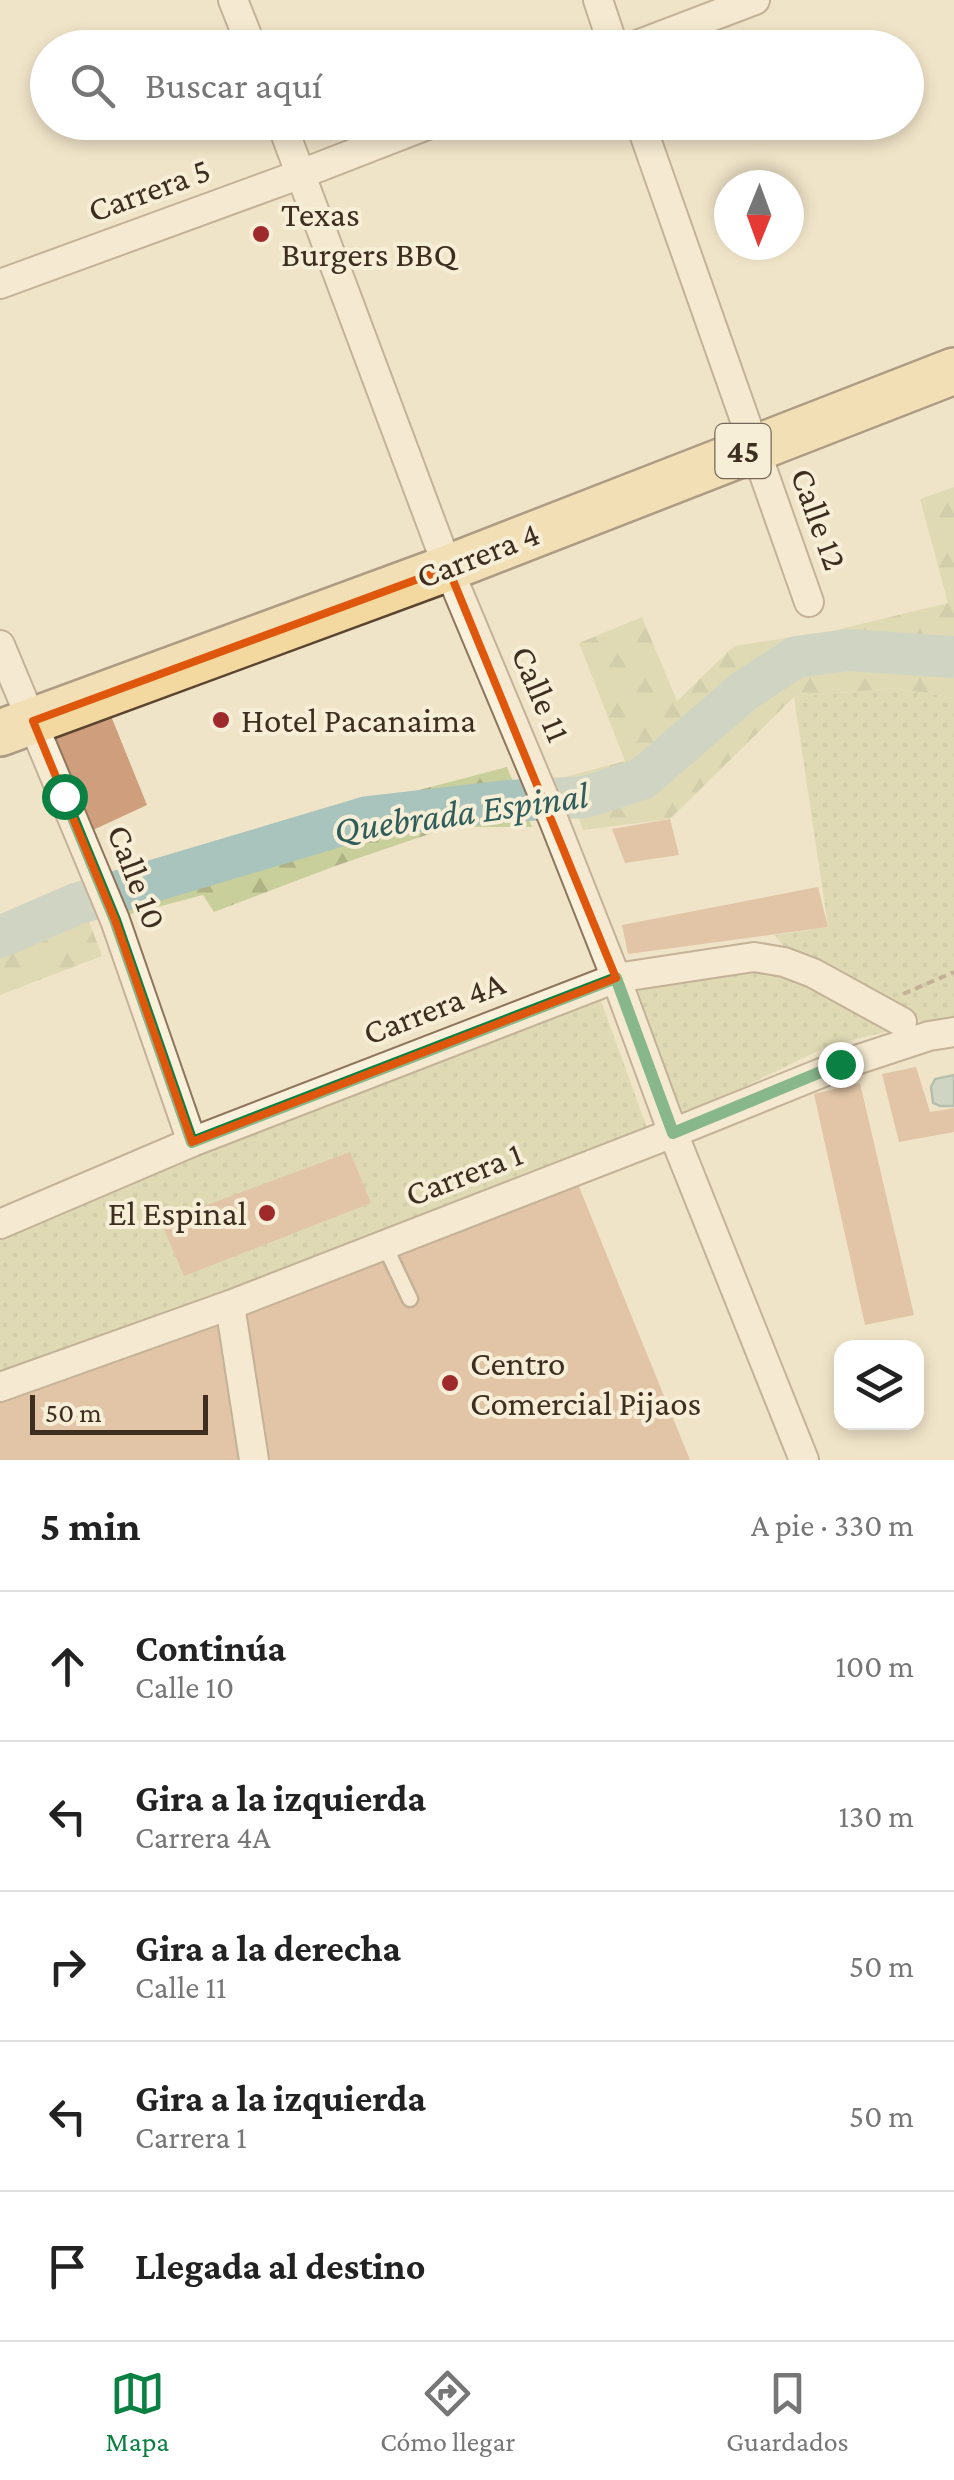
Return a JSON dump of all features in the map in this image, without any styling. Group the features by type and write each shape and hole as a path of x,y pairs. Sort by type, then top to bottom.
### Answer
{"main road":[{"name":"Carrera 4","path":"16,727 448,568 954,370"}],"street":[{"path":"233,0 245,30"},
{"path":"598,0 608,30"},
{"path":"675,30 754,0"},
{"name":"Calle 11","path":"288,140 448,568 554,821 804,1460"},
{"name":"Carrera 5","path":"0,284 388,140"},
{"name":"Calle 12","path":"646,140 809,602"},
{"name":"Calle 10","path":"0,644 16,727 100,882 192,1142"},
{"name":"Carrera 4A","path":"0,1224 192,1142 616,978 754,957 784,962 813,973 902,1022"},
{"name":"Carrera 1","path":"0,1387 230,1306 840,1064 954,1032"},
{"path":"230,1306 254,1460"}],"lane":[{"path":"384,1244 410,1299"}],"path":[{"path":"874,1006 954,972"}],"highlighted area":[{"path":"448,568 616,978 192,1142 115,920 33,721"}],"green space":[{"path":"954,487 954,698 895,688 794,697 670,819 583,830 565,777 625,761 579,643 642,617 677,701 734,646 832,631 948,603 920,499"},
{"path":"895,688 954,698 954,1025 929,1026 789,953 775,935 828,927 794,697"},
{"path":"507,767 532,827 450,827 214,912 203,895 127,915 114,883 282,834 358,806"},
{"path":"80,897 102,956 0,995 0,929"},
{"path":"753,970 807,984 893,1030 828,1046 680,1118 634,983"},
{"path":"600,998 647,1128 0,1378 0,1234"}],"water":[{"path":"954,1075 954,1106 933,1103 931,1087 935,1079"}],"building":[{"path":"107,706 147,805 93,830 49,727"},
{"path":"670,819 679,855 625,863 612,829"},
{"path":"818,887 828,927 628,954 622,925"},
{"path":"916,1067 930,1112 954,1108 954,1132 899,1142 882,1074"},
{"path":"860,1083 914,1315 865,1325 814,1094"},
{"name":"El Espinal","path":"350,1152 371,1203 184,1276 161,1222"},
{"name":"Centro Comercial Pijaos","path":"573,1172 690,1460 0,1460 0,1399"}],"waterway":[{"name":"Quebrada Espinal","path":"0,937 76,904 368,817 507,801 585,797 642,779 744,691 796,657 848,650 954,657"}],"place":[{"name":"Texas Burgers BBQ","path":"261,234"},
{"name":"Hotel Pacanaima","path":"221,720"},
{"name":"El Espinal","path":"267,1213"},
{"name":"Centro Comercial Pijaos","path":"450,1383"}],"route":[{"path":"64,796 115,920 192,1142 616,978 673,1133 840,1064"}]}
